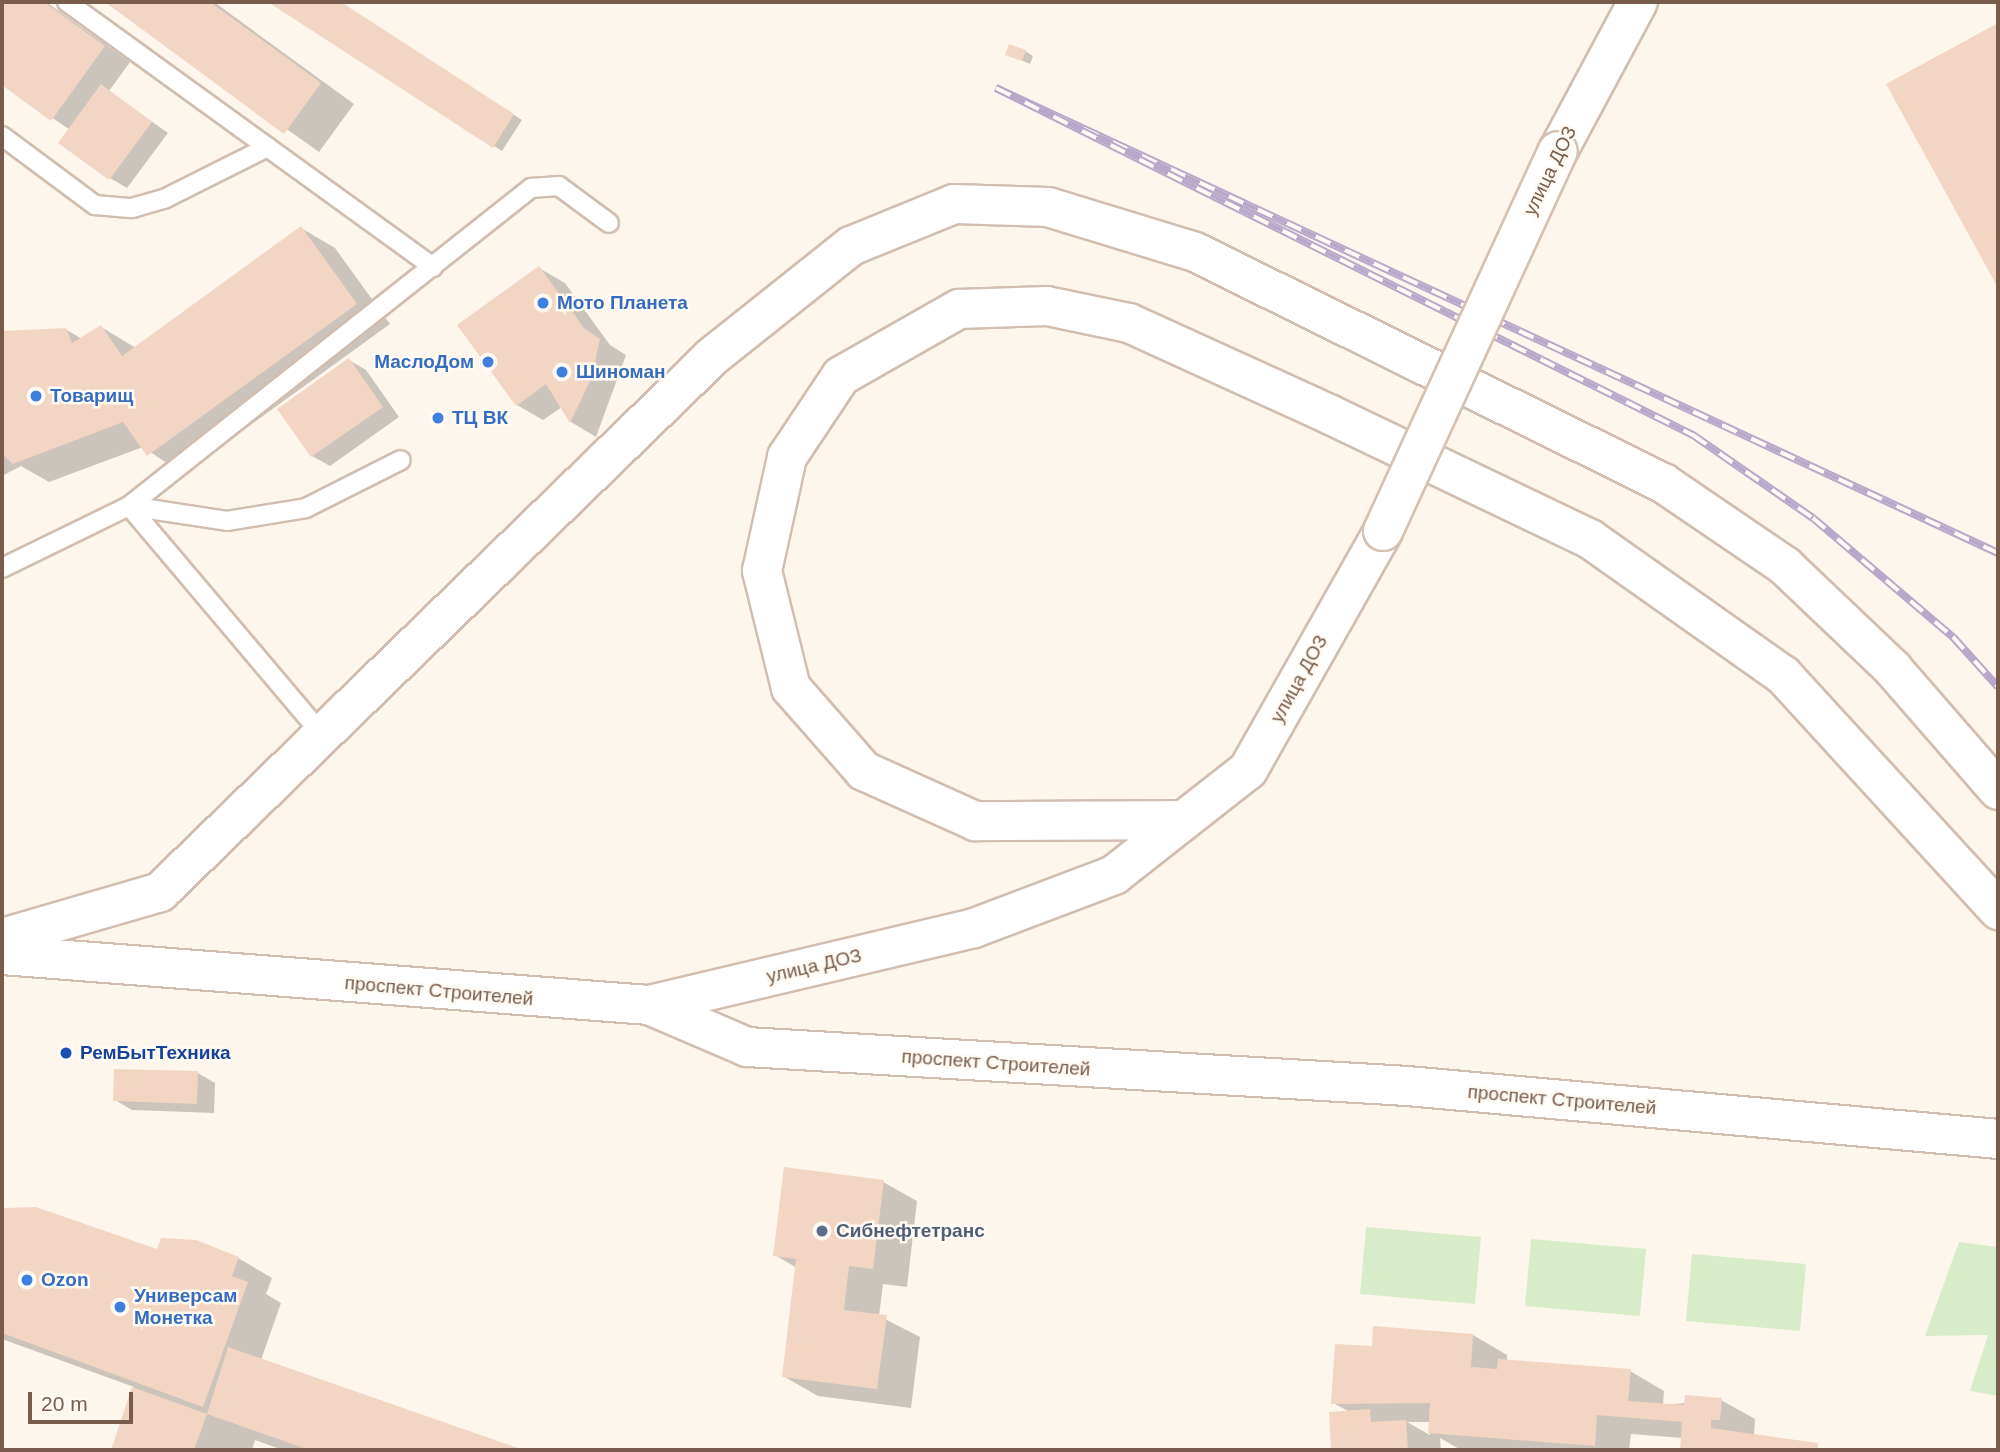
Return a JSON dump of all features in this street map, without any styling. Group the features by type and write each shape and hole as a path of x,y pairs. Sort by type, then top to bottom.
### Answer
{"main road":[{"name":"улица ДОЗ","path":"649,1004 974,928 1114,875 1248,770 1383,531 1559,152 1638,2"},
{"path":"2,938 160,891 714,355 851,246 954,204 1034,207 1195,252 1663,483 1785,566 1893,669 1998,790"},
{"path":"1183,820 975,821 864,771 791,688 762,571 787,457 841,376 959,309 1046,306 1129,323 1331,415 1590,539 1783,675 1998,910"},
{"name":"проспект Строителей","path":"2,955 649,1004 747,1047 1407,1086 1998,1139"}],"lane":[{"path":"66,2 433,267"},
{"path":"2,136 95,205 132,208 164,199 268,147"},
{"path":"2,568 129,506 531,188 559,186 609,223"},
{"path":"129,506 227,520 306,508 401,460"},
{"path":"129,506 322,734"}],"green space":[{"path":"1366,1227 1481,1237 1475,1304 1360,1294"},
{"path":"1531,1239 1646,1249 1640,1316 1525,1306"},
{"path":"1959,1242 1998,1247 1998,1396 1970,1391 1988,1335 1925,1336"},
{"path":"1692,1254 1806,1264 1800,1331 1686,1321"}],"building":[{"path":"2,2 44,2 105,46 51,121 2,85"},
{"path":"105,2 210,2 321,83 284,134"},
{"path":"268,2 341,2 514,114 493,148"},
{"path":"1998,23 1998,288 1886,84"},
{"path":"1009,44 1026,50 1022,61 1005,55"},
{"path":"101,84 152,122 109,180 58,143"},
{"path":"301,226 357,304 147,456 123,422 13,464 2,454 3,331 66,328 72,343 101,325 122,356"},
{"path":"539,266 584,328 600,339 592,377 570,423 546,384 516,406 457,325"},
{"path":"349,358 383,407 311,457 277,409"},
{"path":"114,1069 198,1071 197,1104 113,1101"},
{"path":"784,1167 884,1180 873,1269 849,1266 844,1310 887,1315 877,1389 782,1377 796,1259 773,1256"},
{"name":"Универсам Монетка","path":"36,1207 157,1249 161,1238 196,1240 239,1257 232,1276 248,1282 203,1407 2,1333 4,1208"},
{"path":"1373,1326 1473,1334 1471,1367 1497,1369 1498,1359 1631,1369 1628,1401 1684,1405 1685,1395 1722,1398 1720,1420 1711,1420 1711,1428 1818,1443 1818,1450 1680,1450 1682,1422 1597,1415 1595,1446 1428,1433 1430,1403 1331,1404 1335,1344 1372,1346"},
{"path":"228,1347 524,1450 309,1450 207,1414"},
{"path":"132,1387 207,1414 194,1450 111,1450"},
{"path":"1370,1409 1371,1422 1406,1420 1408,1450 1331,1450 1329,1412"}],"railway":[{"path":"1998,553 996,88 1693,435 1813,518 1953,637 1998,687"}],"place":[{"name":"Мото Планета","path":"543,303"},
{"name":"МаслоДом","path":"488,362"},
{"name":"Шиноман","path":"562,372"},
{"name":"Товарищ","path":"36,396"},
{"name":"ТЦ ВК","path":"438,418"},
{"name":"РемБытТехника","path":"66,1053"},
{"name":"Сибнефтетранс","path":"822,1231"},
{"name":"Ozon","path":"27,1280"},
{"name":"Универсам Монетка","path":"120,1307"}]}
